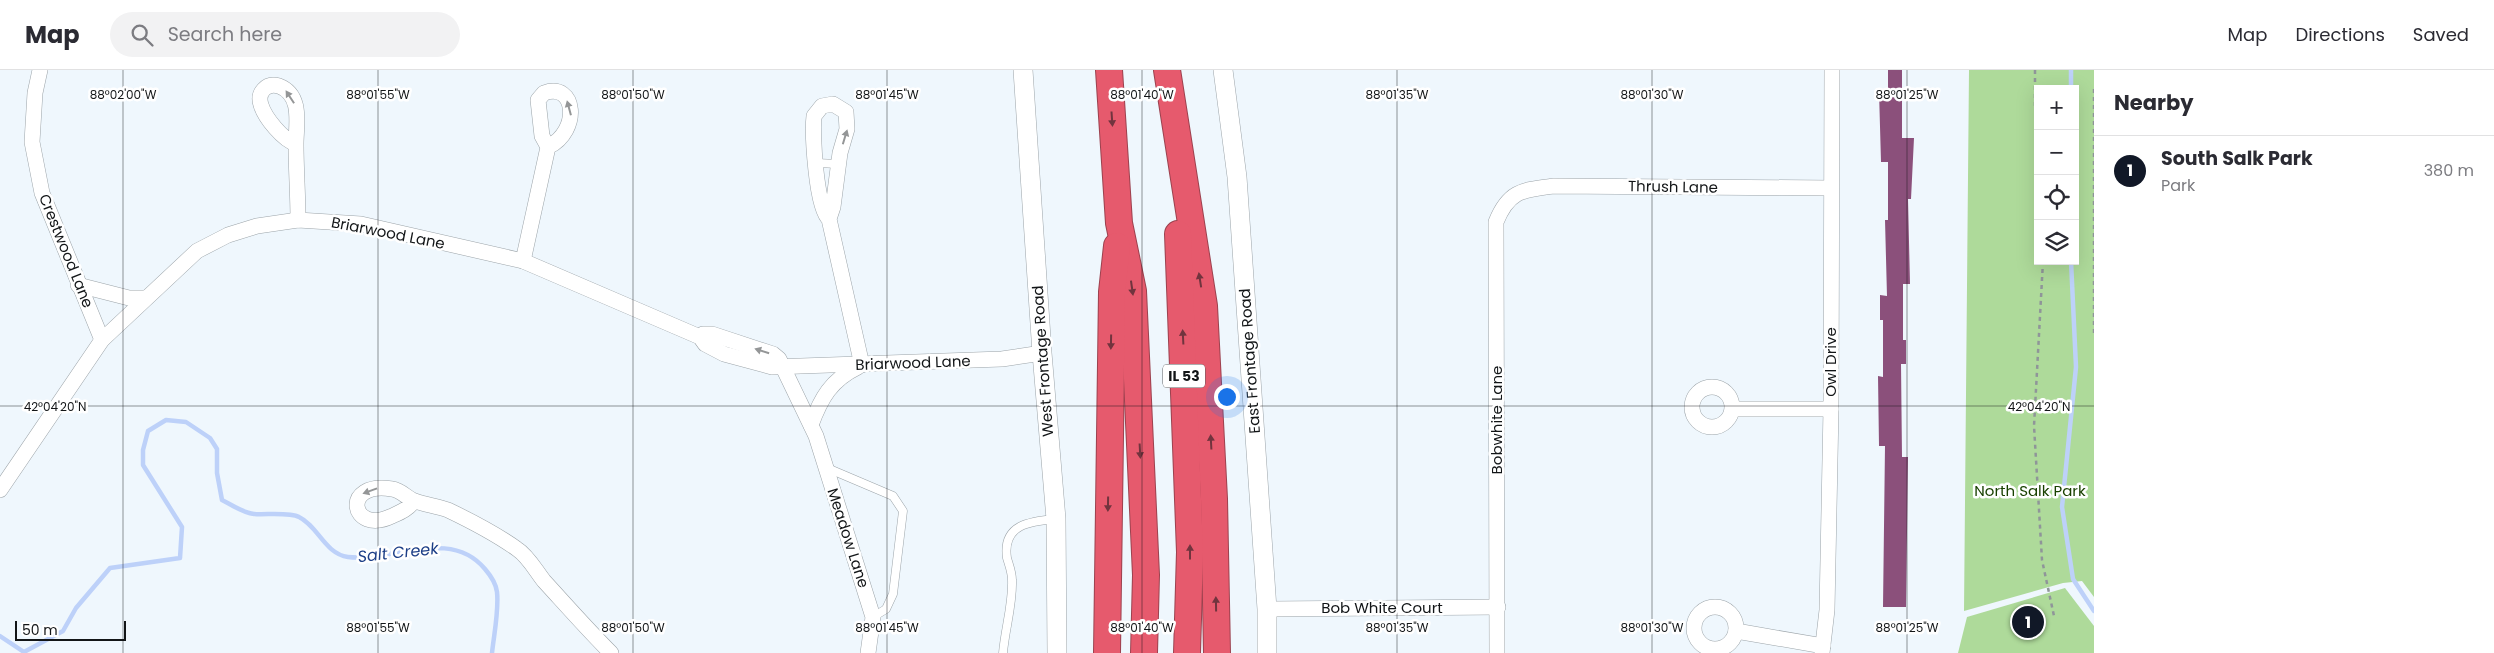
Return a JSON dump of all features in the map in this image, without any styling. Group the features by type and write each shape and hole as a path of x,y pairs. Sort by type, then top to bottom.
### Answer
{"highway":[{"path":"1109,70 1120,223 1133,290 1146,575 1144,653"},
{"name":"IL 53","path":"1167,70 1204,306 1214,499 1217,653"},
{"name":"IL 53","path":"1171,100 1184,355 1190,542 1187,653"},
{"path":"1107,653 1112,292 1120,223"}],"street":[{"name":"Crestwood Lane","path":"40,70 35,93 32,142 42,193 102,340"},
{"name":"West Frontage Road","path":"1023,70 1042,353 1056,519 1057,653"},
{"name":"East Frontage Road","path":"1223,70 1238,177 1267,609 1266,653"},
{"name":"Owl Drive","path":"1822,650 1827,610 1831,409 1832,70"},
{"path":"811,425 822,398 832,384 846,373 862,365 828,219 823,212 819,197 814,116 822,106 833,104 846,112 848,124 839,164 834,208 828,219"},
{"path":"296,144 298,220"},
{"path":"523,261 548,147"},
{"name":"Thrush Lane","path":"1516,193 1554,186 1831,188"},
{"name":"Bobwhite Lane","path":"1497,653 1496,222 1503,206 1516,193"},
{"name":"Briarwood Lane","path":"0,490 102,340 146,298 198,251 212,242 241,230 298,220 361,224 523,261 700,337 705,344 777,356 783,366 824,367 1002,360 1042,353"},
{"path":"78,285 129,298 146,298"},
{"name":"Meadow Lane","path":"783,366 811,425 873,617 868,653"},
{"path":"1733,408 1831,409"},
{"path":"414,501 434,504 468,519 519,550 611,653"},
{"name":"Bob White Court","path":"1267,609 1498,607"},
{"path":"1736,631 1822,650"}],"lane":[{"path":"816,163 839,164"},
{"path":"825,468 893,496 903,511 893,594 886,609 873,617"},
{"path":"1003,653 1012,581 1008,558 1010,538 1018,527 1025,523 1056,519"}],"path":[{"path":"2035,70 2037,130"},
{"path":"2094,89 2094,337"},
{"path":"2042,265 2034,426 2042,560 2054,616"}],"green space":[{"name":"North Salk Park","path":"1969,70 2094,70 2094,597 2082,581 2063,583 1964,611"},
{"path":"2065,588 2094,626 2094,653 1958,653 1967,617"}],"building":[{"path":"1888,70 1902,70 1902,138 1914,138 1911,199 1908,199 1910,284 1903,284 1903,340 1906,340 1906,364 1901,364 1902,457 1908,457 1906,607 1883,607 1885,446 1879,446 1878,376 1883,377 1883,320 1880,320 1880,295 1887,296 1885,220 1888,220 1888,162 1881,162 1879,91 1888,91"}],"waterway":[{"path":"2071,70 2071,85"},
{"path":"2071,265 2076,367 2062,507 2073,579 2094,611"},
{"name":"Salt Creek","path":"0,636 24,652 63,631 76,608 110,568 180,558 182,527 143,465 143,450 148,431 166,420 186,422 210,438 217,449 217,473 222,500 250,513 295,515 306,521 327,545 340,555 365,557 438,548 455,550 471,557 485,569 493,580 496,589 497,615 492,653"}],"place":[{"name":"South Salk Park","path":"2028,622"}]}
